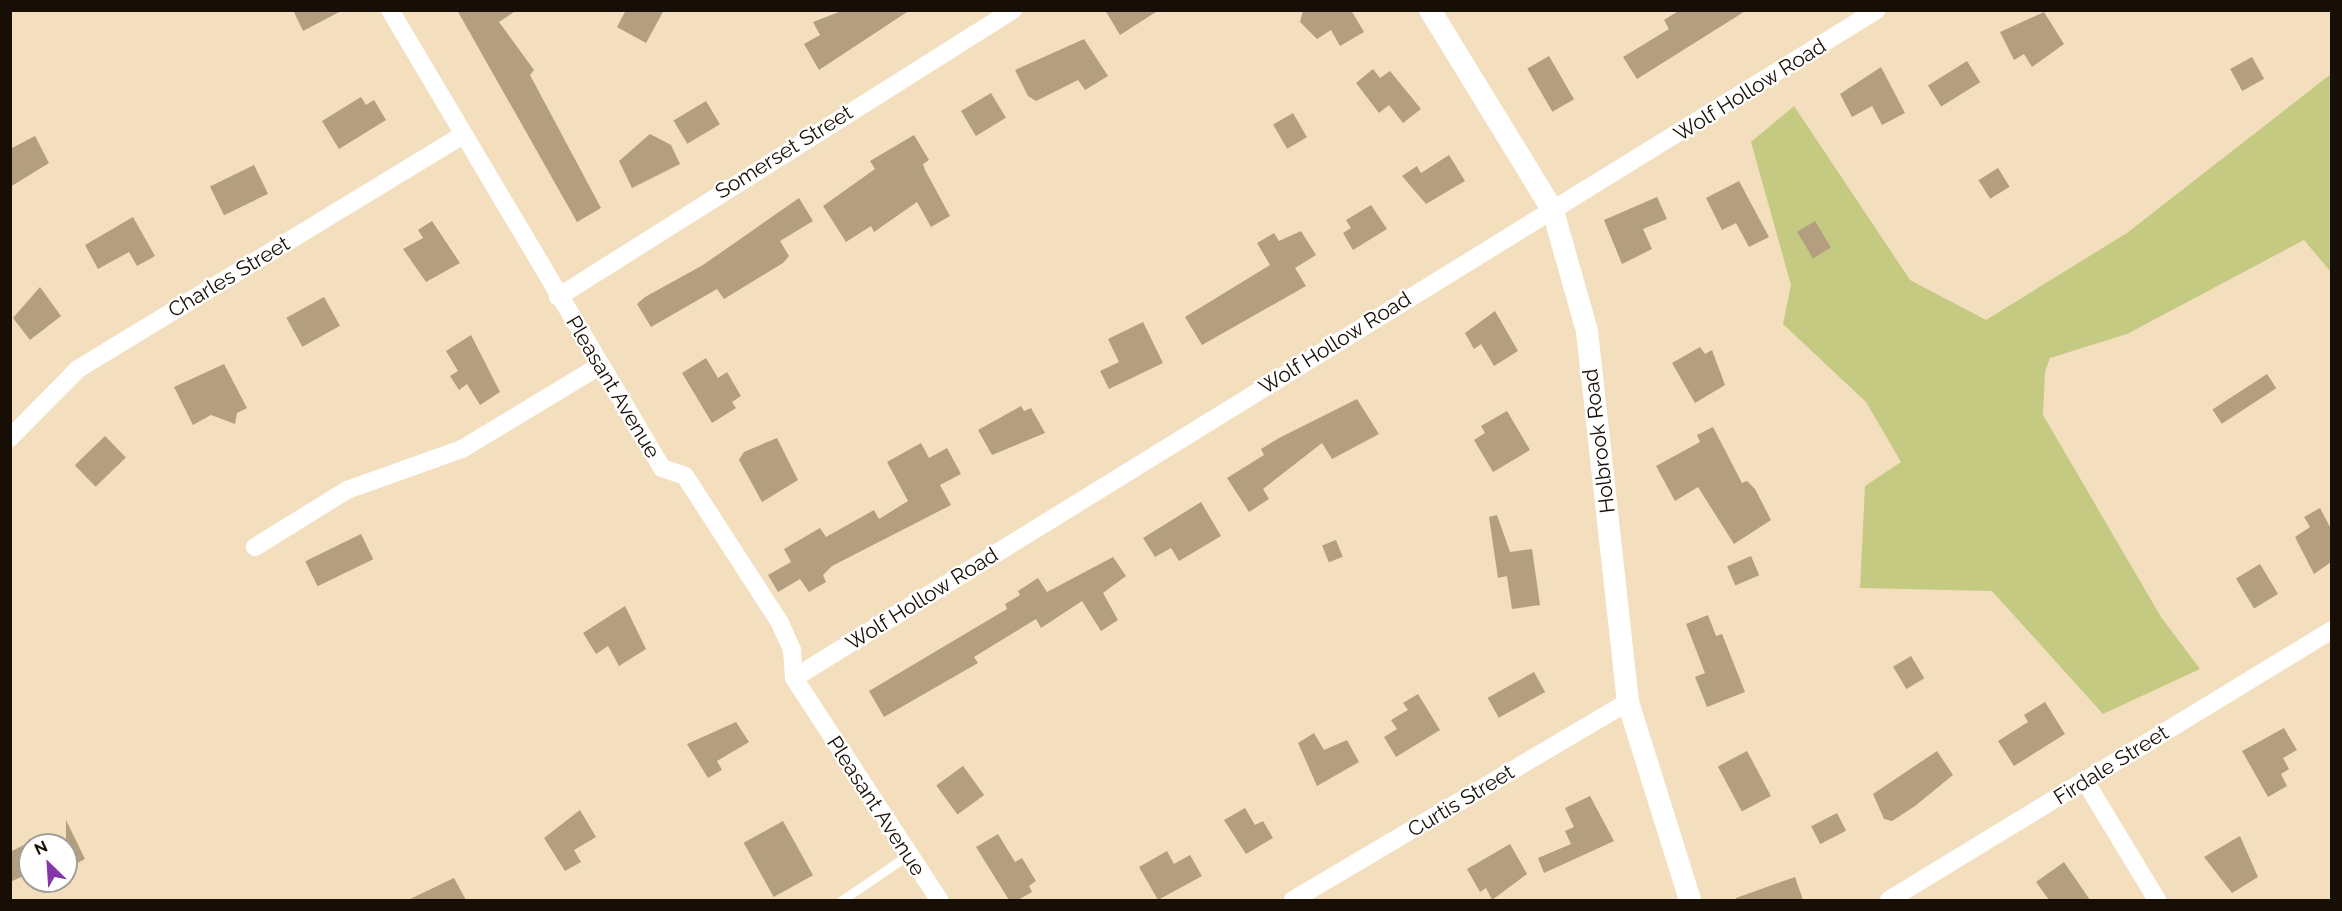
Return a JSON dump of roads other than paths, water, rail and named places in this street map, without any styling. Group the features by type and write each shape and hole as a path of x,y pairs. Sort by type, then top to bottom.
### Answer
{"street":[{"name":"Pleasant Avenue","path":"390,10 558,297 662,468 685,476 780,623 792,650 794,678 939,900"},
{"name":"Somerset Street","path":"558,297 1013,10"},
{"name":"Holbrook Road","path":"1430,10 1553,211 1587,331 1628,702 1690,900"},
{"name":"Wolf Hollow Road","path":"794,678 1877,10"},
{"name":"Charles Street","path":"10,438 78,369 463,135"},
{"path":"255,547 347,490 462,449 601,365"},
{"name":"Firdale Street","path":"1889,900 2331,630"},
{"name":"Curtis Street","path":"1293,900 1628,702"},
{"path":"2085,781 2157,900"}],"lane":[{"path":"842,900 908,855"}]}
